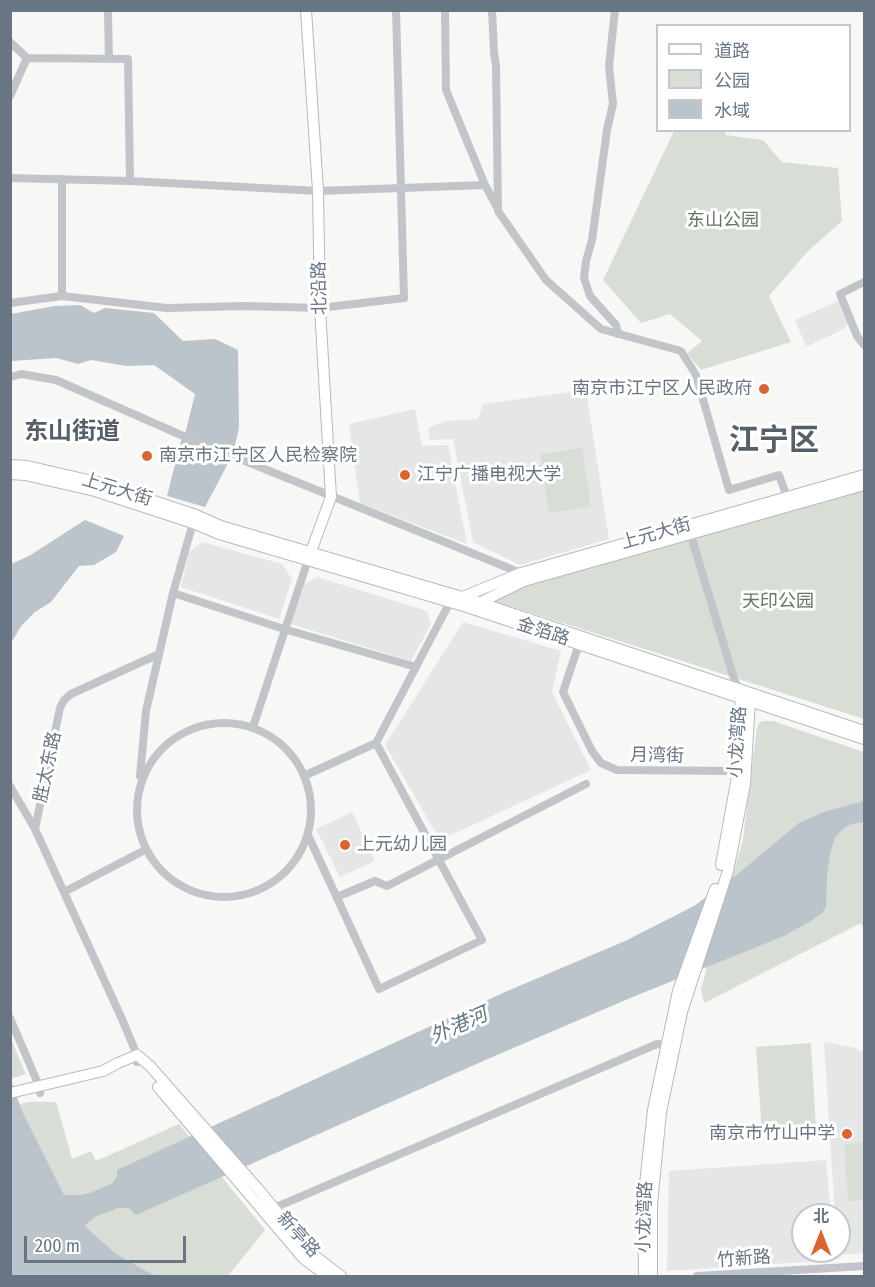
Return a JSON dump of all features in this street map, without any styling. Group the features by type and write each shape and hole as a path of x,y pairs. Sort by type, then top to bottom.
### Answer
{"main road":[{"name":"北沿路","path":"306,10 318,190 320,308 331,497 309,556"},
{"name":"上元大街","path":"10,465 27,466 97,482 196,515 220,530"},
{"name":"上元大街","path":"10,474 25,475 95,491 220,530"},
{"name":"上元大街","path":"464,602 481,603 524,581 689,530 786,497 864,475"},
{"name":"上元大街","path":"464,602 521,573 864,485"},
{"name":"金箔路","path":"220,530 464,602 579,644 864,731"},
{"name":"金箔路","path":"309,556 450,602 464,602"},
{"name":"金箔路","path":"481,603 864,739"},
{"name":"小龙湾路","path":"724,872 738,771 744,696"},
{"name":"小龙湾路","path":"652,1276 652,1204 661,1112 678,1011 678,991 724,872 745,784 744,696"},
{"name":"小龙湾路","path":"644,1276 643,1203 652,1110 671,1045"},
{"path":"10,1093 103,1076 137,1058"},
{"name":"胜太东路","path":"137,1058 190,1118 259,1190"},
{"path":"10,1100 36,1090"},
{"name":"胜太东路","path":"190,1118 246,1190"},
{"name":"新亭路","path":"246,1190 304,1259 327,1276"},
{"name":"新亭路","path":"259,1190 311,1252 341,1276"}],"street":[{"path":"10,303 62,296 167,308 244,306 320,308 404,298 396,10"},
{"path":"445,10 446,90 498,211 546,280 602,329 681,351 696,375 729,490 779,475 786,497"},
{"path":"492,10 496,65 498,211"},
{"path":"615,10 609,66 613,104 591,240 585,261 584,278 590,296 616,326 618,334"},
{"path":"108,14 109,58"},
{"path":"10,42 27,58 128,59 130,181"},
{"path":"10,96 27,58"},
{"path":"10,177 318,190 485,185"},
{"path":"62,179 62,296"},
{"path":"864,282 840,294 857,336 864,345"},
{"path":"10,377 21,374 56,380 181,435 521,573"},
{"path":"140,781 151,760 171,740 196,727 225,722 253,727 272,737 289,751 304,776 310,790 312,813 308,835 295,862 274,883 247,895 217,898 188,891 163,874 145,850 137,828 135,804 140,781 146,711 173,593 193,523"},
{"path":"689,530 735,682 744,696"},
{"path":"253,727 309,556"},
{"path":"173,593 284,629 416,667"},
{"path":"304,776 376,742 450,602"},
{"name":"月湾街","path":"579,644 563,692 592,751 601,763 617,770 738,771"},
{"name":"胜太东路","path":"137,1058 35,828 60,708 64,700 71,694 159,654"},
{"path":"308,835 380,989 482,940 376,742"},
{"path":"337,897 375,881 387,886 586,784"},
{"path":"10,786 35,828"},
{"path":"64,892 145,850"},
{"path":"10,1018 36,1090"},
{"path":"274,1208 657,1044 671,1045"},
{"name":"竹新路","path":"697,1276 864,1266"}],"shaded area":[{"path":"838,301 848,324 842,330 806,347 795,320"},
{"path":"586,390 609,539 520,565 473,542 453,439 430,440 428,428 445,421 478,419 483,404"},
{"name":"江宁广播电视大学","path":"415,409 422,446 448,445 467,544 360,503 349,424"},
{"path":"202,542 282,564 292,579 279,619 181,587 189,552"},
{"path":"317,577 427,611 431,624 411,661 291,624 305,584"},
{"path":"463,622 561,651 552,692 591,770 440,840 385,745"},
{"name":"上元幼儿园","path":"352,812 375,861 340,877 316,829"},
{"name":"南京市竹山中学","path":"824,1042 856,1048 864,1053 864,1253 851,1254 851,1203 834,1203"},
{"path":"826,1160 830,1203 791,1203 791,1263 667,1271 669,1171"}],"green space":[{"name":"东山公园","path":"674,132 725,132 726,135 763,140 782,162 838,168 842,221 808,251 769,296 791,342 701,370 687,353 702,341 670,314 641,323 603,280"},
{"path":"582,448 591,507 549,513 540,454"},
{"name":"天印公园","path":"864,490 864,719 494,601 525,585"},
{"path":"773,721 864,752 864,931 861,923 704,1003 701,989 743,839 757,727 760,722"},
{"path":"10,1037 26,1074 11,1079 10,1079"},
{"path":"811,1043 816,1129 762,1133 756,1047"},
{"path":"28,1102 56,1102 72,1159 91,1151 96,1161 179,1124 265,1230 228,1276 11,1276 11,1107"},
{"path":"864,1142 864,1200 848,1201 844,1144"}],"water":[{"path":"80,305 94,313 105,308 154,313 183,341 215,339 238,350 239,428 233,454 205,507 167,496 195,394 154,365 126,366 91,360 78,364 56,358 11,361 11,314 54,306"},
{"path":"85,520 124,536 116,552 94,565 79,566 51,602 35,612 22,625 11,643 11,564 29,556"},
{"name":"外港河","path":"864,801 864,822 844,828 835,837 827,876 826,907 811,921 784,936 490,1058 136,1215 129,1208 118,1208 95,1217 85,1225 116,1254 155,1276 11,1276 10,1078 22,1111 64,1195 90,1193 113,1183 117,1170 505,992 625,941 694,906 739,873 799,823 824,812"}],"place":[{"name":"南京市江宁区人民政府","path":"764,389"},
{"name":"南京市江宁区人民检察院","path":"147,456"},
{"name":"江宁广播电视大学","path":"405,475"},
{"name":"上元幼儿园","path":"345,845"},
{"name":"南京市竹山中学","path":"847,1134"}],"district":[{"name":"东山街道","path":"72,432"},
{"name":"江宁区","path":"774,442"}]}
